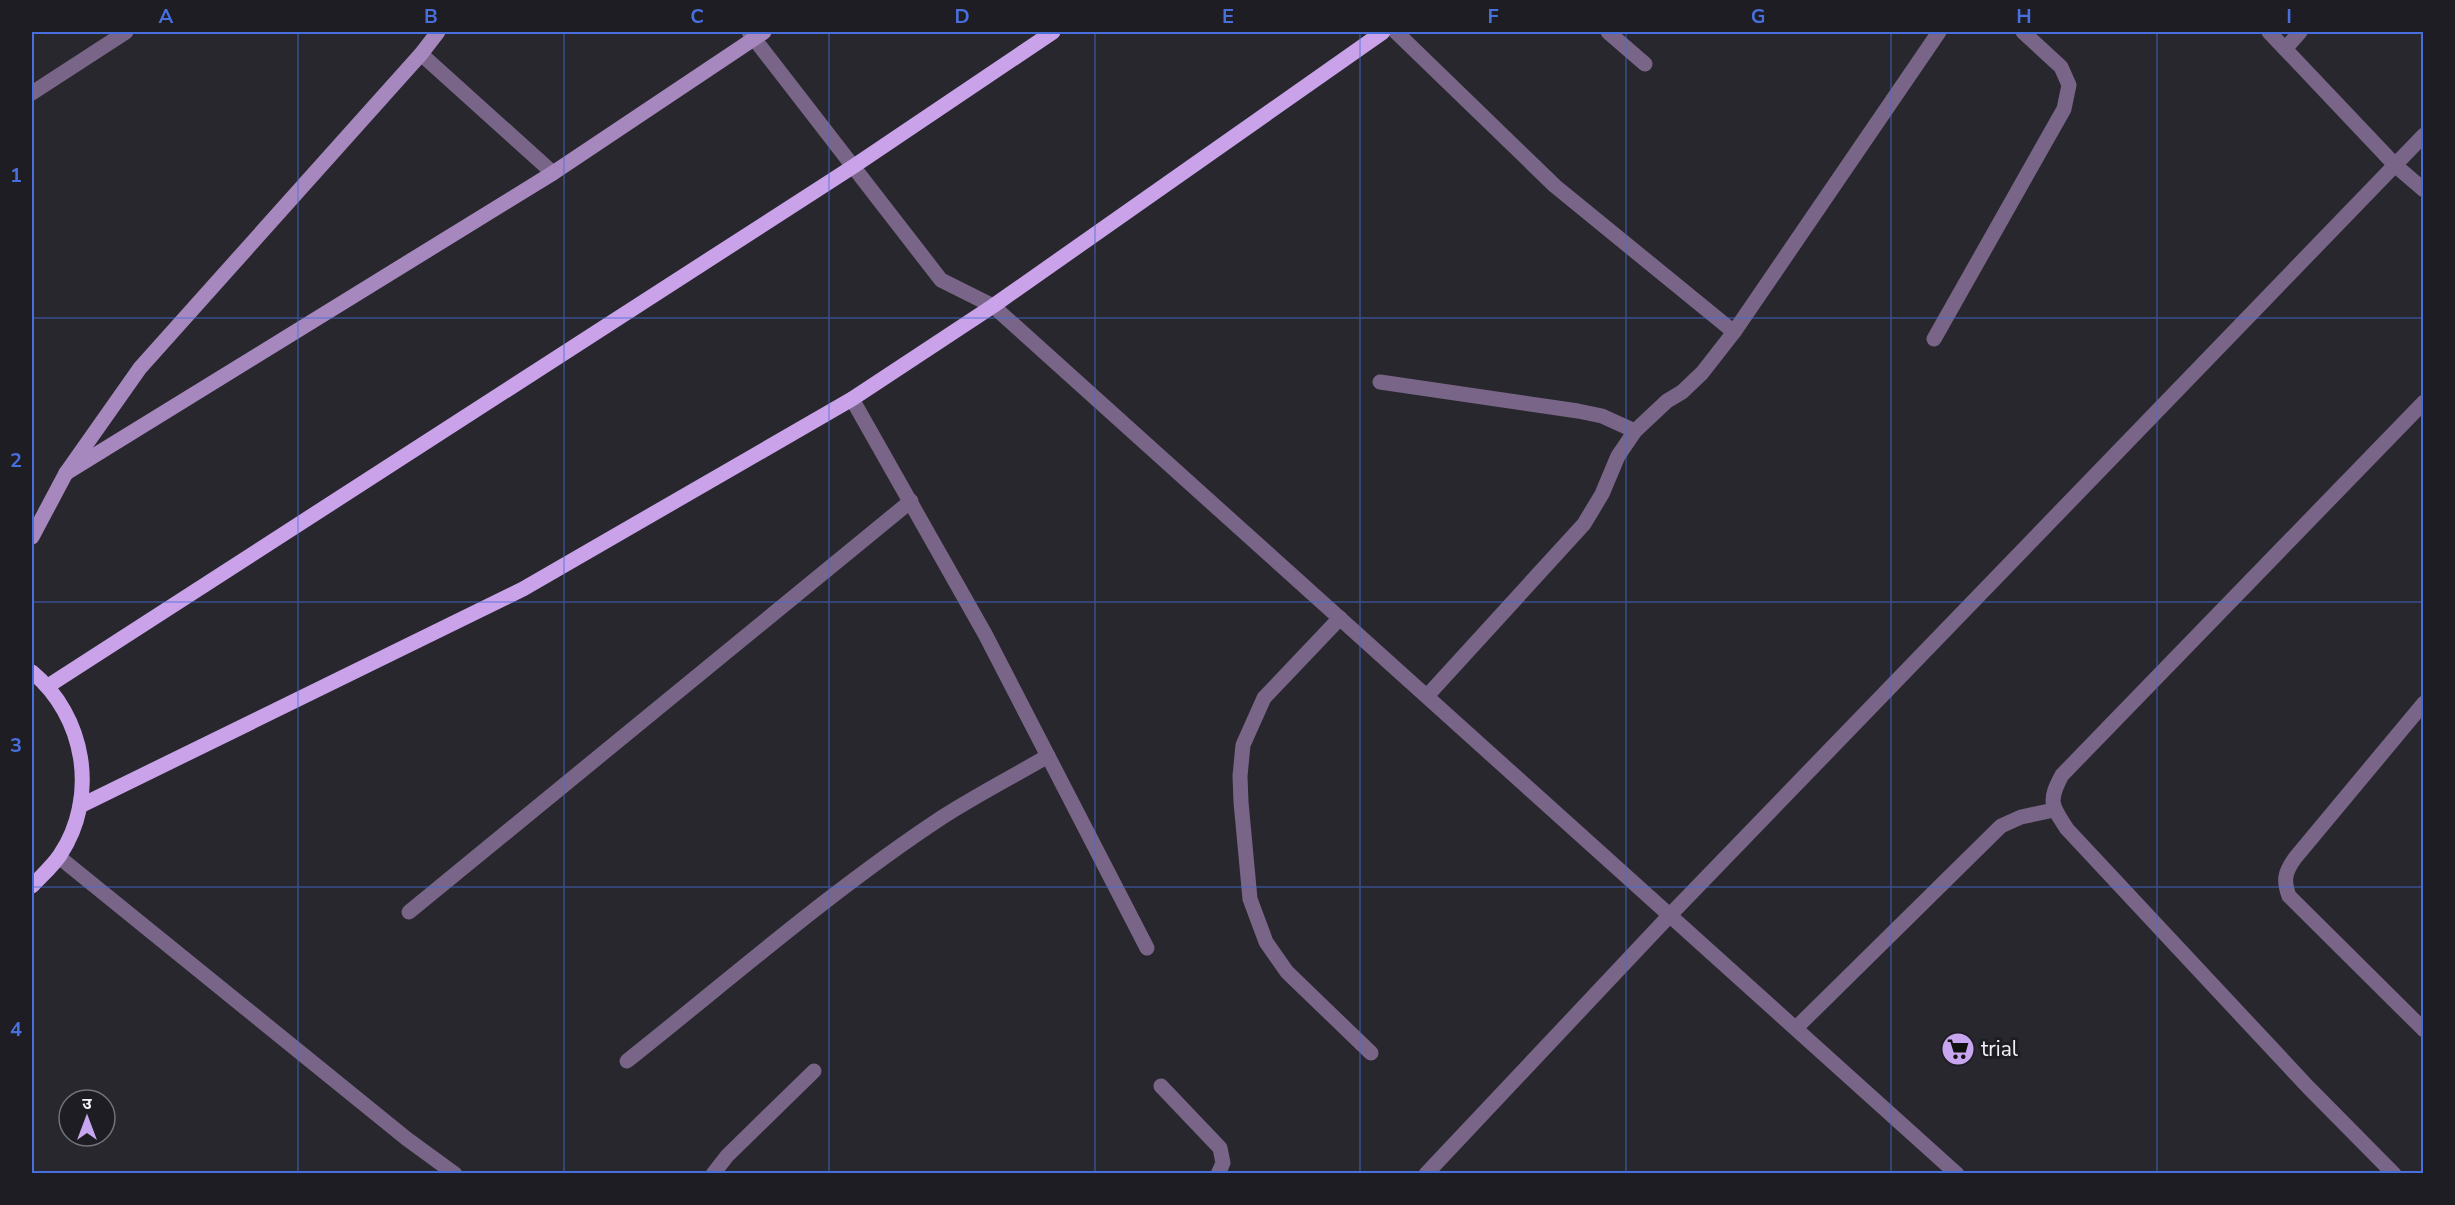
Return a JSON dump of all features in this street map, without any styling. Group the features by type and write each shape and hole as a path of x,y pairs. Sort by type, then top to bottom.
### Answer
{"main road":[{"path":"48,686 854,166 1053,32"},
{"path":"80,806 523,590 852,399 993,306 1383,32"},
{"path":"32,672 48,686 71,722 82,763 80,806 72,832 59,857 32,886"}],"street":[{"path":"32,93 126,32"},
{"path":"32,537 66,473 140,368 421,54 438,32"},
{"path":"1396,32 1555,186 1734,332"},
{"path":"1608,32 1645,64"},
{"path":"1427,696 1584,524 1602,494 1618,456 1635,431 1666,401 1682,392 1702,373 1734,332 1940,32"},
{"path":"2269,32 2396,166 2424,190"},
{"path":"2285,49 2300,32"},
{"path":"66,473 553,173 756,34 941,280 993,306 1957,1173"},
{"path":"1934,339 2064,109 2069,85 2061,67 2031,34"},
{"path":"421,54 553,173"},
{"path":"1425,1173 1670,915 2424,135"},
{"path":"1380,382 1578,411 1602,416 1635,431"},
{"path":"852,399 985,634 1147,948"},
{"path":"2394,1173 2308,1087 2067,829 2054,810 2053,793 2062,775 2422,406"},
{"path":"409,912 911,501"},
{"path":"1340,618 1264,698 1243,745 1240,776 1241,802 1250,899 1266,942 1287,972 1371,1053"},
{"path":"2424,703 2295,858 2287,870 2285,879 2289,896 2424,1030"},
{"path":"627,1061 855,879 942,817 1048,756"},
{"path":"1796,1028 2001,826 2021,817 2054,810"},
{"path":"59,857 398,1132 455,1173"},
{"path":"713,1173 735,1148 814,1071"},
{"path":"1161,1086 1220,1148 1223,1163 1218,1173"}],"place":[{"name":"trial","path":"1958,1049"}]}
